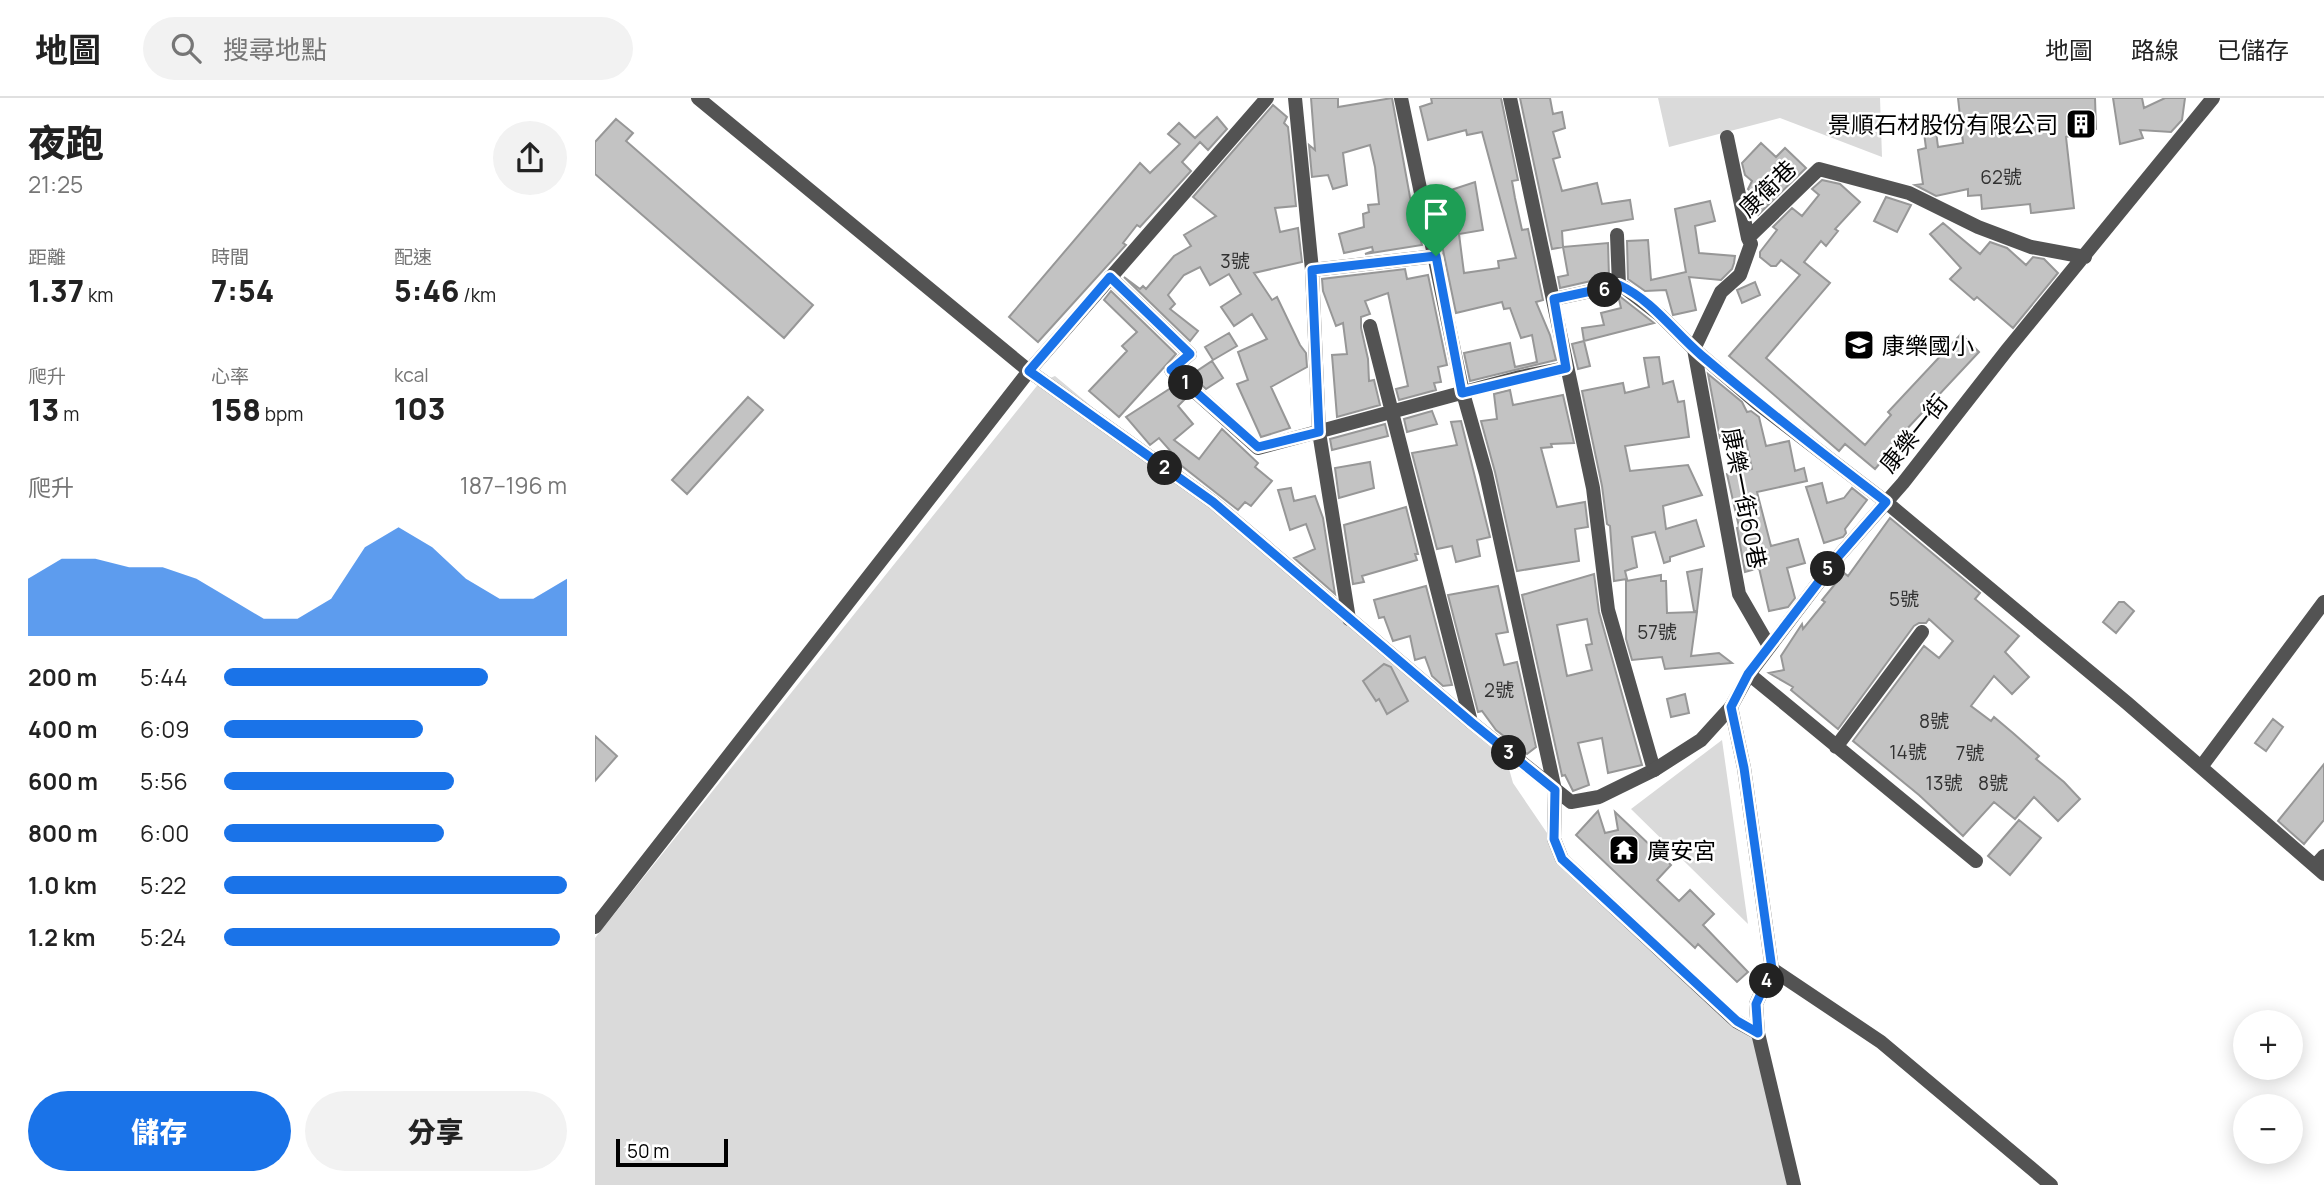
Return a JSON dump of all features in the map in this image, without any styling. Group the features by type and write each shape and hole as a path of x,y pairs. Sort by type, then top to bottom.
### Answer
{"street":[{"path":"698,98 1029,371 1213,502 1555,790"},
{"path":"595,927 1029,371 1267,98"},
{"path":"1295,98 1312,270 1319,432 1349,619"},
{"path":"1401,98 1436,256 1462,393 1486,474 1555,790 1554,839 1562,859 1737,1021 1758,1033"},
{"path":"1510,98 1593,488 1608,610 1654,770"},
{"name":"康樂一街","path":"1555,790 1571,802 1599,797 1654,770 1701,740 1731,707 1748,674 1837,558 1886,502 2007,349 2213,98"},
{"path":"1727,137 1748,238"},
{"name":"康衛巷","path":"1694,349 1721,292 1740,275 1751,244 1748,238 1819,169 1909,193 1988,232 2031,247 2085,257"},
{"path":"1617,235 1619,285"},
{"path":"1312,270 1436,256"},
{"path":"1110,277 1190,354 1171,370 1258,447 1566,368"},
{"path":"1554,299 1619,285 1660,315 1694,349 1757,402 1886,502 2321,865"},
{"path":"1370,326 1390,413 1471,722"},
{"name":"康樂一街60巷","path":"1694,349 1739,594 1769,646"},
{"path":"2201,767 2324,602"},
{"path":"1836,747 1921,632"},
{"path":"1748,674 1976,861"},
{"path":"1731,707 1744,768 1772,969 1756,1004 1758,1033 1794,1185"},
{"path":"1772,969 1881,1042 2051,1185"}],"shaded area":[{"path":"1658,98 1880,98 1882,157 1780,118 1669,147"},
{"path":"1055,376 1504,751 1513,783 1562,855 1755,1029 1800,1185 595,1185 595,938 1040,382"},
{"path":"1722,740 1748,924 1631,809"}],"building":[{"path":"1311,98 1338,98 1338,107 1392,98 1410,197 1422,245 1365,254 1373,251 1372,247 1344,253 1339,234 1364,227 1363,214 1369,212 1368,205 1379,204 1375,167 1370,145 1343,153 1347,185 1333,189 1328,175 1312,177 1309,145 1315,150"},
{"path":"1431,98 1501,98 1518,180 1512,181 1515,198 1522,230 1528,229 1543,300 1536,302 1550,335 1556,360 1470,381 1464,353 1510,343 1515,367 1537,362 1532,335 1521,338 1510,308 1504,309 1502,302 1456,313 1436,216 1447,214 1442,193 1475,182 1483,230 1459,234 1464,273 1499,268 1498,261 1516,258 1482,132 1467,135 1466,130 1428,140 1420,107 1432,103"},
{"path":"1520,98 1550,98 1553,114 1562,112 1565,128 1553,132 1560,157 1553,159 1562,191 1597,183 1602,204 1630,200 1633,219 1562,231 1563,247 1552,249"},
{"path":"1958,98 2095,98 2096,129 2066,137 2074,208 2031,213 2030,204 1982,209 1981,195 1968,196 1968,189 1936,196 1915,185 1923,184 1918,150 1926,148 1922,118 1934,116 1938,147 1963,143"},
{"path":"2113,98 2142,98 2144,108 2165,98 2185,98 2182,120 2171,132 2140,130 2143,138 2120,144"},
{"path":"1273,105 1287,117 1284,123 1288,127 1296,206 1275,208 1280,232 1298,228 1302,262 1254,273 1272,300 1277,297 1306,353 1307,367 1271,387 1290,428 1261,437 1237,384 1248,380 1238,352 1267,339 1252,314 1234,326 1221,307 1241,294 1229,274 1210,285 1200,267 1184,275 1168,295 1175,304 1170,309 1198,331 1190,341 1124,277 1140,289 1143,286 1146,289 1174,256 1191,246 1184,235 1216,216 1193,197"},
{"path":"1217,117 1227,129 1208,150 1200,142 1182,162 1191,171 1140,227 1137,225 1123,243 1126,245 1038,342 1009,317 1140,163 1150,173 1180,144 1168,134 1179,123 1195,138"},
{"path":"616,119 633,133 626,141 813,305 784,338 595,174 595,142"},
{"path":"1761,143 1776,157 1785,148 1806,168 1758,215 1751,207 1758,199 1748,189 1752,181 1745,175 1742,163"},
{"path":"1822,180 1840,184 1860,202 1835,229 1838,231 1826,246 1821,241 1804,262 1830,283 1766,358 1865,445 1891,415 1888,412 1961,334 1979,352 1904,432 1906,433 1875,469 1845,444 1839,451 1729,356 1800,275 1781,260 1776,266 1771,266 1760,257 1760,252 1777,230 1773,227 1792,208 1802,216 1819,195 1812,189"},
{"path":"1886,197 1911,205 1897,232 1874,221"},
{"path":"1710,201 1715,221 1695,226 1699,253 1735,256 1734,263 1721,280 1689,277 1696,310 1673,315 1666,290 1645,291 1628,279 1627,241 1648,240 1651,280 1686,272 1675,209"},
{"path":"1943,223 1980,254 1990,242 2007,248 2026,265 2033,257 2044,259 2058,273 2013,328 1977,297 1974,300 1950,279 1961,268 1930,234"},
{"path":"1608,243 1609,277 1560,288 1558,277 1568,275 1563,247"},
{"path":"1405,269 1407,279 1428,275 1447,365 1438,367 1441,382 1434,383 1436,390 1399,400 1396,389 1408,386 1388,293 1365,301 1370,314 1361,317 1369,381 1374,380 1380,405 1337,417 1332,355 1347,354 1343,323 1336,326 1323,291 1322,279"},
{"path":"1755,282 1760,295 1742,303 1737,290"},
{"path":"1111,291 1176,354 1119,417 1089,391 1127,351 1122,346 1137,332 1104,300"},
{"path":"1618,295 1654,323 1584,341 1582,328 1604,325 1601,313 1621,308"},
{"path":"1229,333 1237,346 1213,360 1205,347"},
{"path":"1584,341 1590,366 1578,369 1572,344"},
{"path":"1659,357 1663,384 1673,381 1678,402 1684,401 1689,437 1625,446 1630,471 1688,465 1702,495 1663,506 1666,529 1696,520 1704,546 1670,557 1670,561 1664,563 1655,532 1632,537 1637,567 1625,571 1627,579 1614,581 1610,526 1607,524 1602,486 1582,391 1623,383 1625,393 1649,387 1644,358"},
{"path":"1212,361 1223,378 1206,389 1191,375"},
{"path":"1708,374 1742,402 1747,412 1751,411 1759,417 1766,446 1789,441 1795,471 1804,468 1807,481 1757,492 1771,546 1798,539 1805,563 1787,568 1795,598 1788,607 1769,611 1759,568 1745,572 1737,528 1739,527 1727,474 1752,469 1744,431 1720,438"},
{"path":"1174,386 1187,397 1178,406 1193,424 1174,440 1199,459 1222,429 1258,463 1255,467 1272,481 1251,506 1245,502 1238,510 1173,459 1175,456 1159,438 1150,445 1126,417"},
{"path":"1510,390 1513,405 1563,395 1574,443 1551,444 1552,447 1541,448 1557,507 1585,502 1588,527 1575,529 1579,561 1517,571 1481,421 1497,419 1494,394"},
{"path":"748,397 763,410 687,494 672,480"},
{"path":"1432,411 1437,424 1407,432 1404,419"},
{"path":"1461,421 1490,537 1477,540 1480,556 1456,562 1452,546 1437,549 1412,453 1457,445 1451,422"},
{"path":"1385,424 1388,436 1332,450 1330,439"},
{"path":"1370,462 1374,488 1339,498 1335,468"},
{"path":"1822,483 1827,503 1844,498 1852,488 1867,500 1845,529 1843,537 1824,543 1806,487"},
{"path":"1291,488 1294,501 1315,496 1323,518 1335,594 1294,558 1315,549 1306,524 1290,530 1278,490"},
{"path":"1406,507 1418,554 1415,554 1417,560 1362,576 1364,582 1353,584 1344,525"},
{"path":"1890,518 1980,593 1975,599 2019,636 2005,652 2029,677 2012,694 1994,676 1971,706 1991,721 1994,717 2013,733 2039,756 2036,759 2080,799 2058,821 2034,797 2015,819 1994,802 1963,836 1919,795 1853,741 1924,646 1939,658 1953,641 1929,619 1926,623 1914,626 1838,729 1791,690 1793,687 1769,673 1784,670 1781,656 1802,624 1803,629 1825,602 1822,600 1844,573 1848,576"},
{"path":"1702,569 1697,611 1694,611 1687,572"},
{"path":"1594,574 1599,612 1642,765 1608,773 1602,738 1578,743 1589,785 1573,791 1565,775 1562,776 1522,595","holes":["1587,619 1592,644 1586,645 1592,670 1567,676 1557,625"]},
{"path":"1661,575 1661,581 1666,581 1667,613 1697,612 1691,656 1719,653 1732,663 1665,669 1662,657 1632,660 1626,639 1626,581"},
{"path":"1426,586 1452,685 1443,686 1432,676 1425,657 1415,660 1410,636 1393,641 1384,617 1379,618 1374,600"},
{"path":"1498,586 1508,632 1496,634 1504,665 1517,662 1536,747 1527,754 1496,730 1482,711 1478,712 1448,595"},
{"path":"2119,602 2124,602 2134,611 2116,633 2103,622"},
{"path":"1384,664 1391,667 1408,701 1387,714 1379,699 1376,701 1363,681"},
{"path":"1685,694 1689,713 1671,717 1667,699"},
{"path":"2273,719 2283,727 2266,751 2255,743"},
{"path":"595,736 617,756 595,781"},
{"path":"2324,764 2324,820 2304,844 2278,821"},
{"path":"1598,811 1605,833 1618,830 1615,812 1671,865 1657,880 1679,901 1690,890 1714,914 1703,925 1748,972 1737,982 1698,944 1695,948 1576,835"},
{"path":"2019,820 2041,838 2010,875 1988,856"}],"place":[{"name":"景順石材股份有限公司","path":"2081,124"},
{"name":"康樂國小","path":"1859,345"},
{"name":"廣安宮","path":"1624,850"}],"route":[{"path":"1436,256 1462,393 1566,368 1554,299 1606,290 1619,285 1660,315 1694,349 1757,402 1886,502 1837,558 1748,674 1731,707 1744,768 1772,969 1756,1004 1758,1033 1737,1021 1562,859 1554,839 1555,790 1213,502 1029,371 1110,277 1190,354 1171,370 1258,447 1319,432 1312,270 1436,256"}]}
